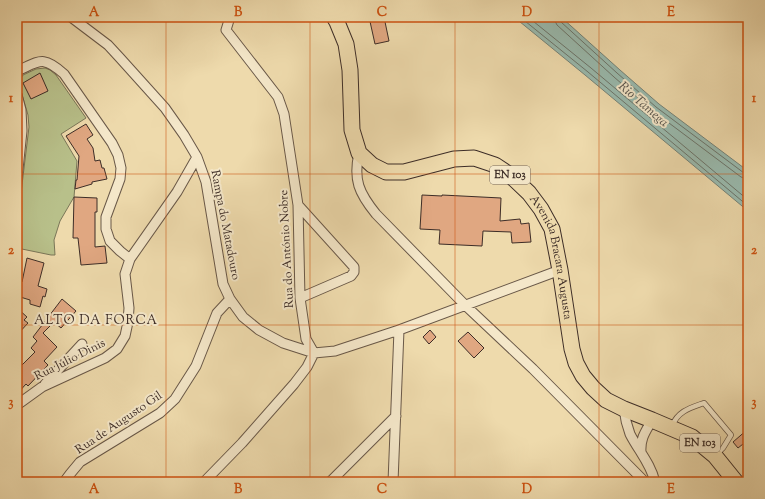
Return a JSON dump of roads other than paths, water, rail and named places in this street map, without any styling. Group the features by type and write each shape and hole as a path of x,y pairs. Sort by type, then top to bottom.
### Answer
{"main road":[{"name":"Avenida Bracara Augusta","path":"334,17 346,44 350,70 352,130 359,153 372,166 386,172 404,172 454,159 474,158 495,165 510,175 529,193 542,209 552,229 572,349 576,363 583,376 606,400 652,420"},
{"name":"EN 103","path":"652,420 692,437 715,456 736,482"}],"street":[{"name":"Rampa do Matadouro","path":"71,17 108,45 165,108 184,135 197,157 206,182 223,284 230,299 244,317 259,330 283,343 314,353 336,351 400,330 560,270"},
{"name":"Rua do António Nobre","path":"230,17 226,30 278,97 284,114 298,205 300,298 306,339 314,353"},
{"path":"17,71 38,62 46,61 55,66 64,74 112,142 118,155 121,168 120,179 106,217 106,229 110,241 120,252 130,259 177,192 197,157"},
{"path":"17,95 21,110 22,131 17,179"},
{"path":"359,153 356,177 368,205 464,305 533,369 645,482"},
{"path":"298,205 354,267 354,272 351,276 300,298"},
{"name":"Rua Júlio Dinis","path":"17,405 42,387 105,358 117,349 124,336 128,322 129,308 125,274 130,259"},
{"name":"Rua de Augusto Gil","path":"64,482 80,462 160,413 176,399 196,366 217,313 230,299"},
{"path":"393,482 400,330"},
{"path":"42,387 82,344"},
{"path":"204,482 242,443 294,384 307,367 314,353"},
{"path":"624,409 629,432 650,467 655,482"},
{"path":"330,482 396,416"},
{"path":"642,453 640,443 652,420"}],"lane":[{"path":"671,428 674,421 685,410 704,403 731,435 723,448 715,456"}],"water":[{"name":"Rio Tâmega","path":"514,17 561,17 659,104 748,171 748,211 585,75"}],"district":[{"name":"ALTO DA FORCA","path":"96,321"}]}
